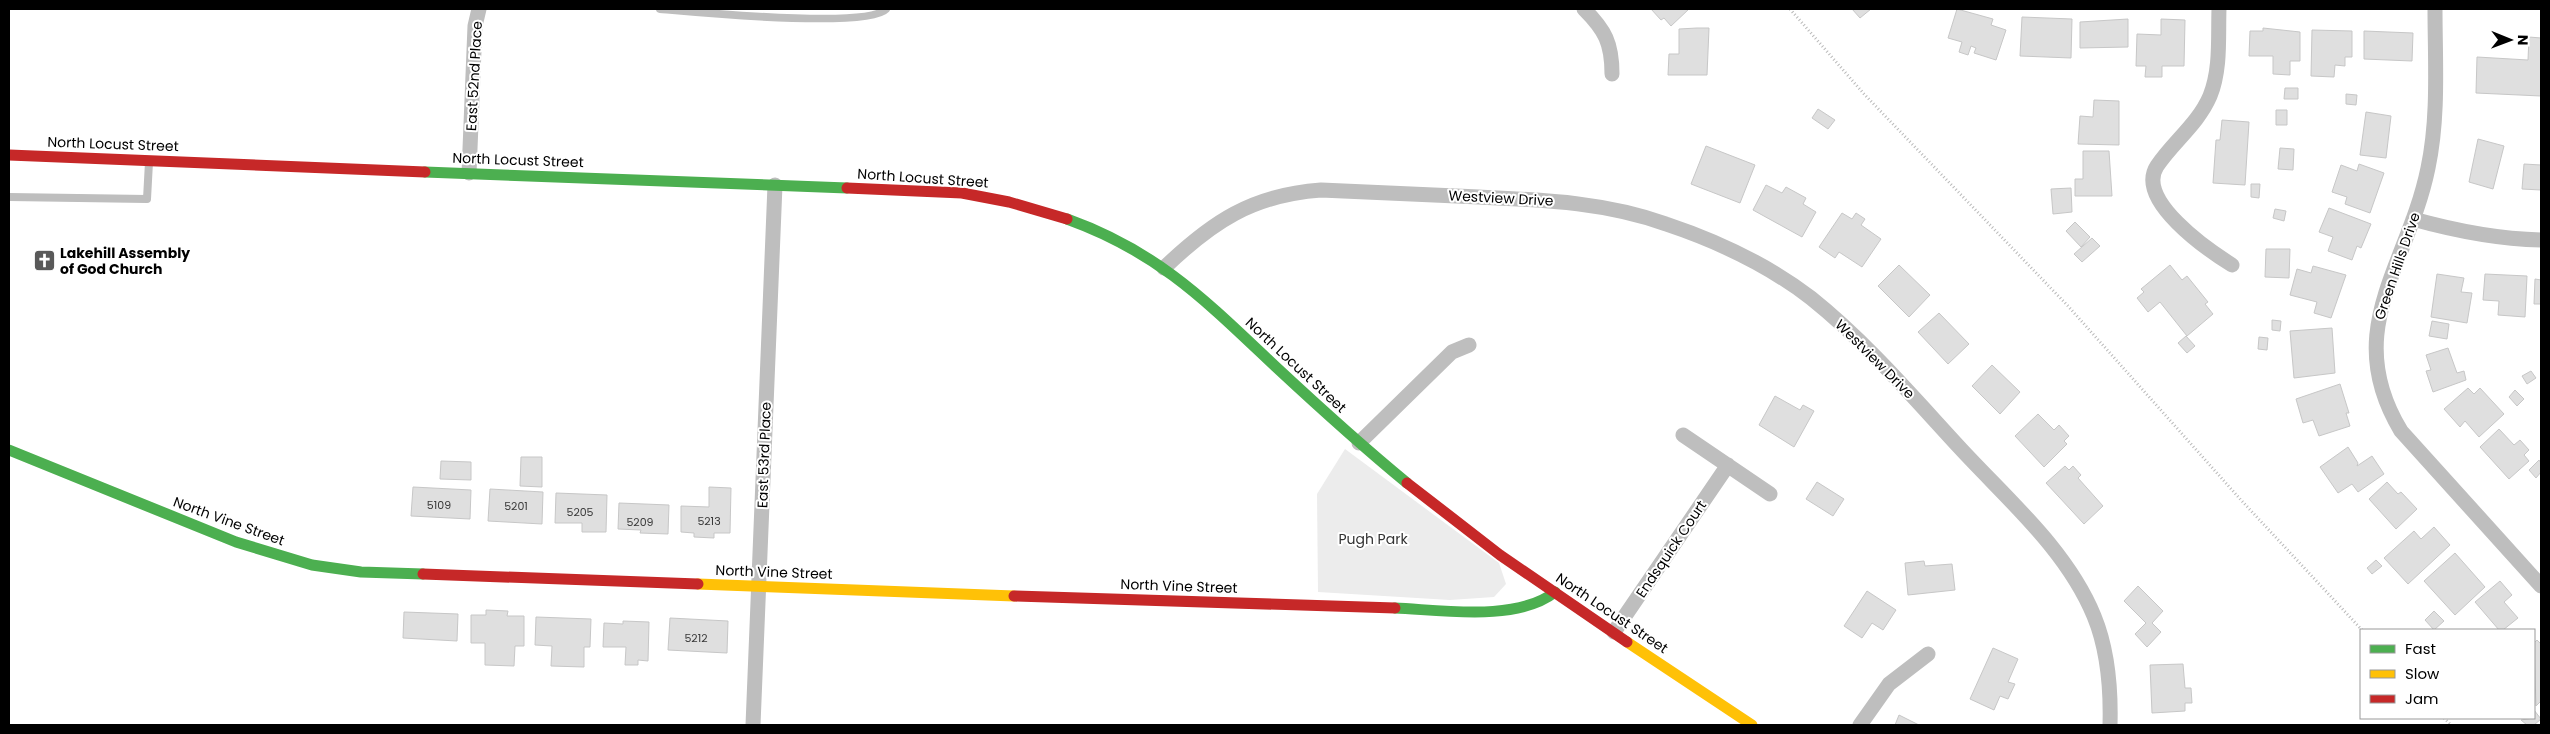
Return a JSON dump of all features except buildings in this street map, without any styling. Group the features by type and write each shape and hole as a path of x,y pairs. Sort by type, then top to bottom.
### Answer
{"street":[{"name":"East 52nd Place","path":"470,173 475,26 479,9"},
{"path":"1584,9 1604,32 1610,44 1612,74"},
{"path":"2219,9 2217,61 2209,97 2193,124 2156,167 2153,183 2160,199 2174,220 2208,250 2232,265"},
{"name":"Green Hills Drive","path":"2435,9 2434,133 2428,167 2413,219 2380,308 2375,334 2377,374 2385,400 2401,431 2416,450 2539,579"},
{"name":"North Locust Street","path":"9,155 774,184 962,193 1016,202 1060,217 1149,257 1190,288 1360,443 1443,511 1555,592 1752,725"},
{"name":"East 53rd Place","path":"753,725 774,184"},
{"name":"Westview Drive","path":"1164,268 1194,239 1233,213 1262,200 1295,192 1321,190 1569,201 1634,214 1716,242 1763,266 1810,297 1861,341 2054,550 2080,589 2094,617 2104,651 2108,676 2110,725"},
{"path":"2413,219 2464,233 2509,239 2541,240"},
{"path":"1360,443 1452,352 1469,345"},
{"path":"1683,435 1770,494"},
{"name":"North Vine Street","path":"9,450 236,542 312,564 361,572 1479,611 1522,608 1541,604 1555,592"},
{"name":"Endsquick Court","path":"1614,632 1728,465"},
{"path":"1860,725 1889,684 1928,654"}],"lane":[{"path":"660,9 740,17 862,18 883,12 886,9"},
{"path":"9,197 147,199 149,160"}],"path":[{"path":"1790,9 1864,94 2068,306 2240,500 2361,629"}],"green space":[{"name":"Pugh Park","path":"1345,449 1499,563 1506,584 1494,597 1450,600 1318,592 1317,494"}],"traffic: fast":[{"path":"425,172 847,188"},
{"path":"1067,219 1100,232 1129,247 1180,281 1204,300 1292,382 1407,483"},
{"path":"9,450 236,542 312,565 361,572 423,574"},
{"path":"1395,608 1456,612 1500,611 1539,601 1555,592"}],"traffic: slow":[{"path":"698,584 1014,596"},
{"path":"1627,642 1752,725"}],"traffic: jam":[{"path":"9,155 425,172"},
{"path":"847,188 962,193 1009,202 1067,219"},
{"path":"1407,483 1500,555 1627,642"},
{"path":"423,574 698,584"},
{"path":"1014,596 1395,608"}],"place":[{"name":"Lakehill Assembly of God Church","path":"44,261"}]}
